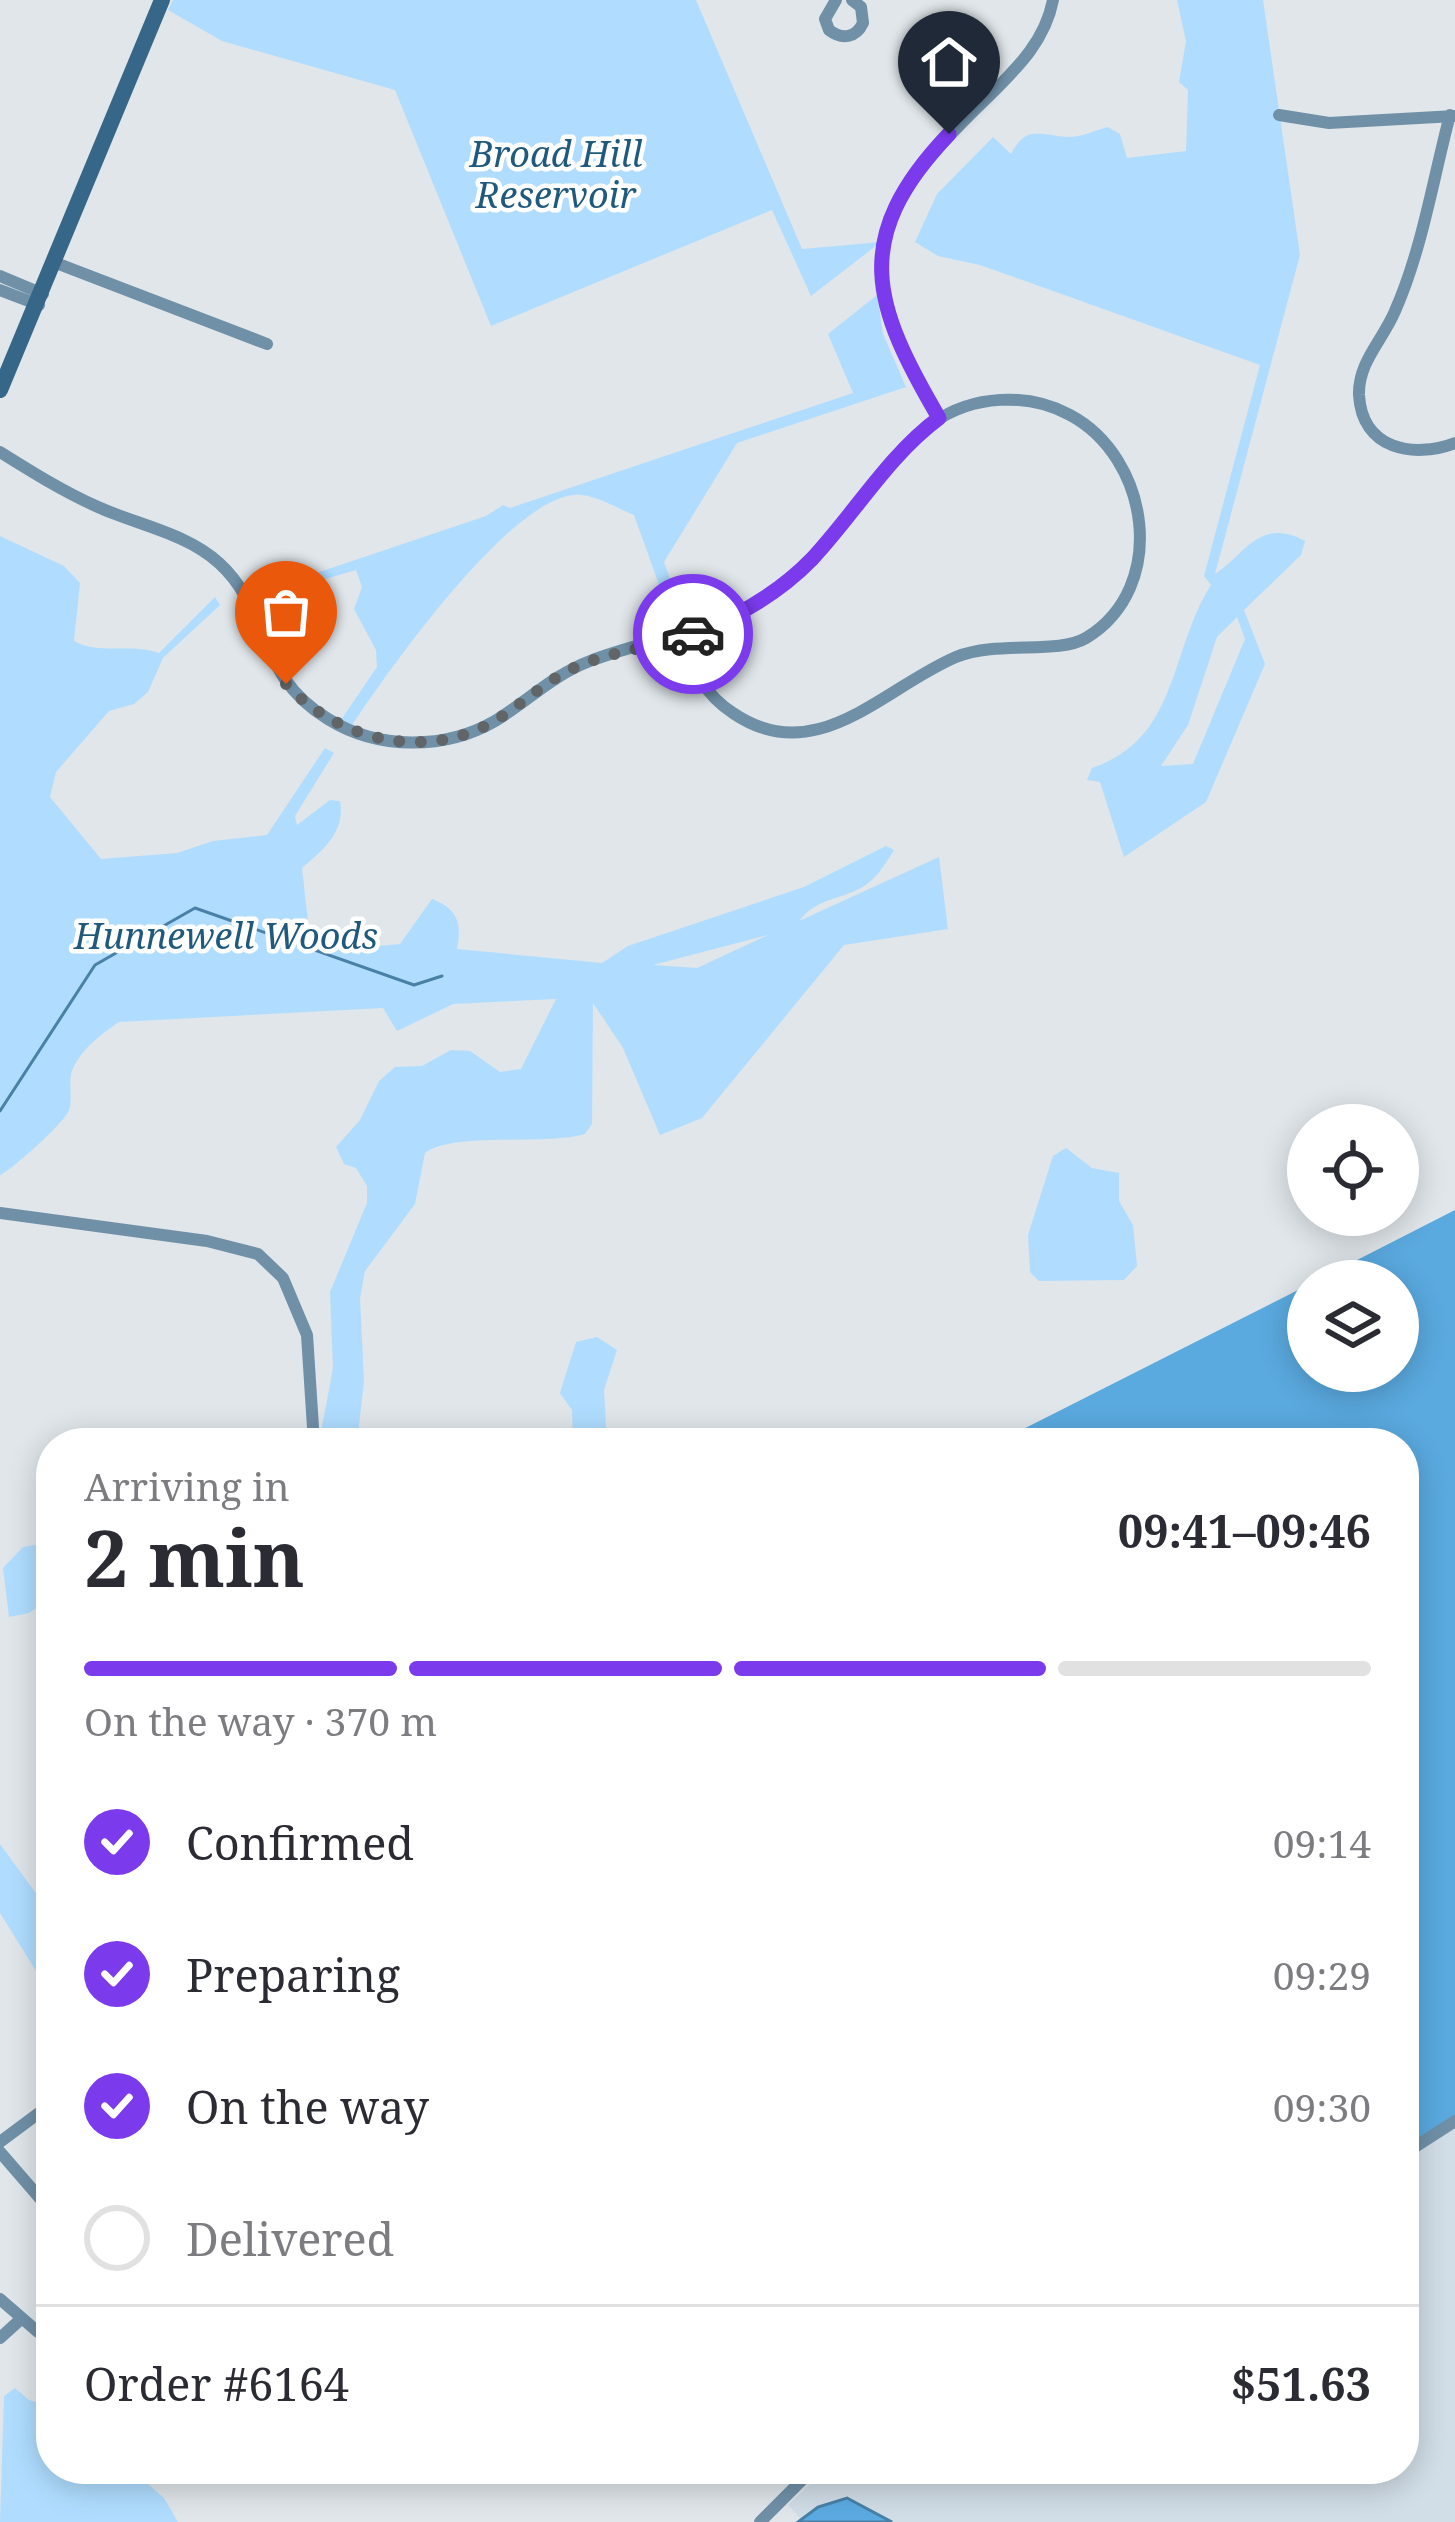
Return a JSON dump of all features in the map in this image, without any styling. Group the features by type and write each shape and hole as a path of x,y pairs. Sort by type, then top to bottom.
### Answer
{"street":[{"path":"0,390 161,0"},
{"path":"836,0 826,11 826,23 843,37 863,23 861,8 852,0"},
{"path":"939,418 890,327 882,277 886,232 912,176 1032,51 1053,0"},
{"path":"1279,115 1329,123 1453,116 1396,311 1367,358 1359,401 1379,439 1394,448 1423,452 1455,443"},
{"path":"56,263 266,344"},
{"path":"0,276 41,300"},
{"path":"0,290 41,300"},
{"path":"0,452 78,498 207,553 241,591 269,659 286,684 332,722 378,739 425,742 468,733 577,666 685,637 748,609 799,572 904,448 939,418 984,402 1028,401 1071,416 1115,454 1136,496 1140,542 1127,589 1098,628 1066,645 1008,644 967,653 849,721 806,732 759,726 721,704 696,673 685,637"},
{"path":"0,1213 207,1241 258,1254 283,1278 307,1335 313,1428"},
{"path":"0,2142 36,2115"},
{"path":"1419,2144 1455,2121"},
{"path":"0,2152 36,2194"},
{"path":"0,2299 36,2330"},
{"path":"0,2338 21,2319"},
{"path":"760,2522 798,2484"}],"shaded area":[{"path":"1455,1210 1455,2116 1419,2139 1419,1428 1026,1428 1287,1296 1287,1392 1419,1392 1419,1260 1357,1260 1404,1236 1419,1236 1419,1228"},
{"path":"1455,2124 1455,2522 877,2522 811,2512 801,2519 788,2505 810,2484 1419,2484 1419,2149"},
{"path":"847,2498 892,2522 798,2522 818,2507"}],"green space":[{"name":"Broad Hill Reservoir","path":"173,0 696,0 802,249 881,242 811,296 772,210 491,326 395,90 222,41 168,10"},
{"path":"1177,0 1263,0 1300,255 1215,574 1264,536 1276,533 1305,541 1301,555 1244,610 1265,664 1206,802 1124,857 1100,782 1087,780 1092,768 1120,755 1141,736 1168,690 1211,585 1204,576 1260,365 980,265 938,256 915,242 937,194 993,137 1011,154 1029,135 1074,137 1108,127 1120,134 1127,158 1186,151 1188,90 1179,82 1186,41","holes":["1237,617 1245,639 1193,764 1161,766 1188,725 1217,637"]},
{"path":"877,295 883,334 906,387 737,443 664,562 690,638 679,640 634,515 582,495 555,500 523,520 489,551 423,627 352,725 341,720 377,667 376,650 354,609 362,587 356,570 254,600 251,595 486,516 503,505 510,508 853,393 828,334"},
{"name":"Hunnewell Woods","path":"0,536 64,566 80,583 74,641 83,645 159,653 215,597 220,605 163,658 148,692 134,704 109,711 56,772 50,797 101,859 177,853 213,841 267,835 325,748 334,753 295,816 297,825 330,800 340,801 336,831 302,868 309,930 360,955 358,948 400,944 432,899 448,907 456,918 457,949 602,963 628,946 804,887 886,846 894,850 871,881 820,904 799,921 939,857 948,929 844,945 702,1118 660,1135 623,1048 593,1003 592,1124 585,1134 456,1142 425,1153 415,1204 365,1271 360,1298 364,1381 359,1428 322,1428 333,1368 330,1292 367,1203 367,1186 356,1168 344,1164 336,1147 360,1120 379,1081 395,1067 422,1066 451,1050 470,1051 500,1072 521,1069 556,999 453,1004 397,1031 383,1008 119,1022 76,1063 66,1116 0,1175","holes":["768,935 697,968 653,965"]},
{"path":"1066,1148 1092,1168 1119,1173 1119,1201 1133,1225 1137,1266 1124,1280 1039,1281 1030,1272 1028,1235 1053,1156"},
{"path":"597,1337 617,1350 604,1390 606,1428 573,1428 572,1410 560,1393 576,1342"},
{"path":"36,1546 36,1608 9,1617 3,1568 23,1547"},
{"path":"0,1844 36,1893 36,1971 0,1913"},
{"path":"15,2388 36,2402 36,2484 148,2484 164,2498 178,2522 0,2522 4,2396"}],"waterway":[{"path":"0,1111 95,965 195,908 414,985 442,976"}],"way so far":[{"path":"286,684 320,714 346,729 395,742 440,741 497,720 577,666 693,634"}],"route":[{"path":"693,634 748,609 799,572 904,448 939,418 890,327 882,260 897,201 949,134"}]}
